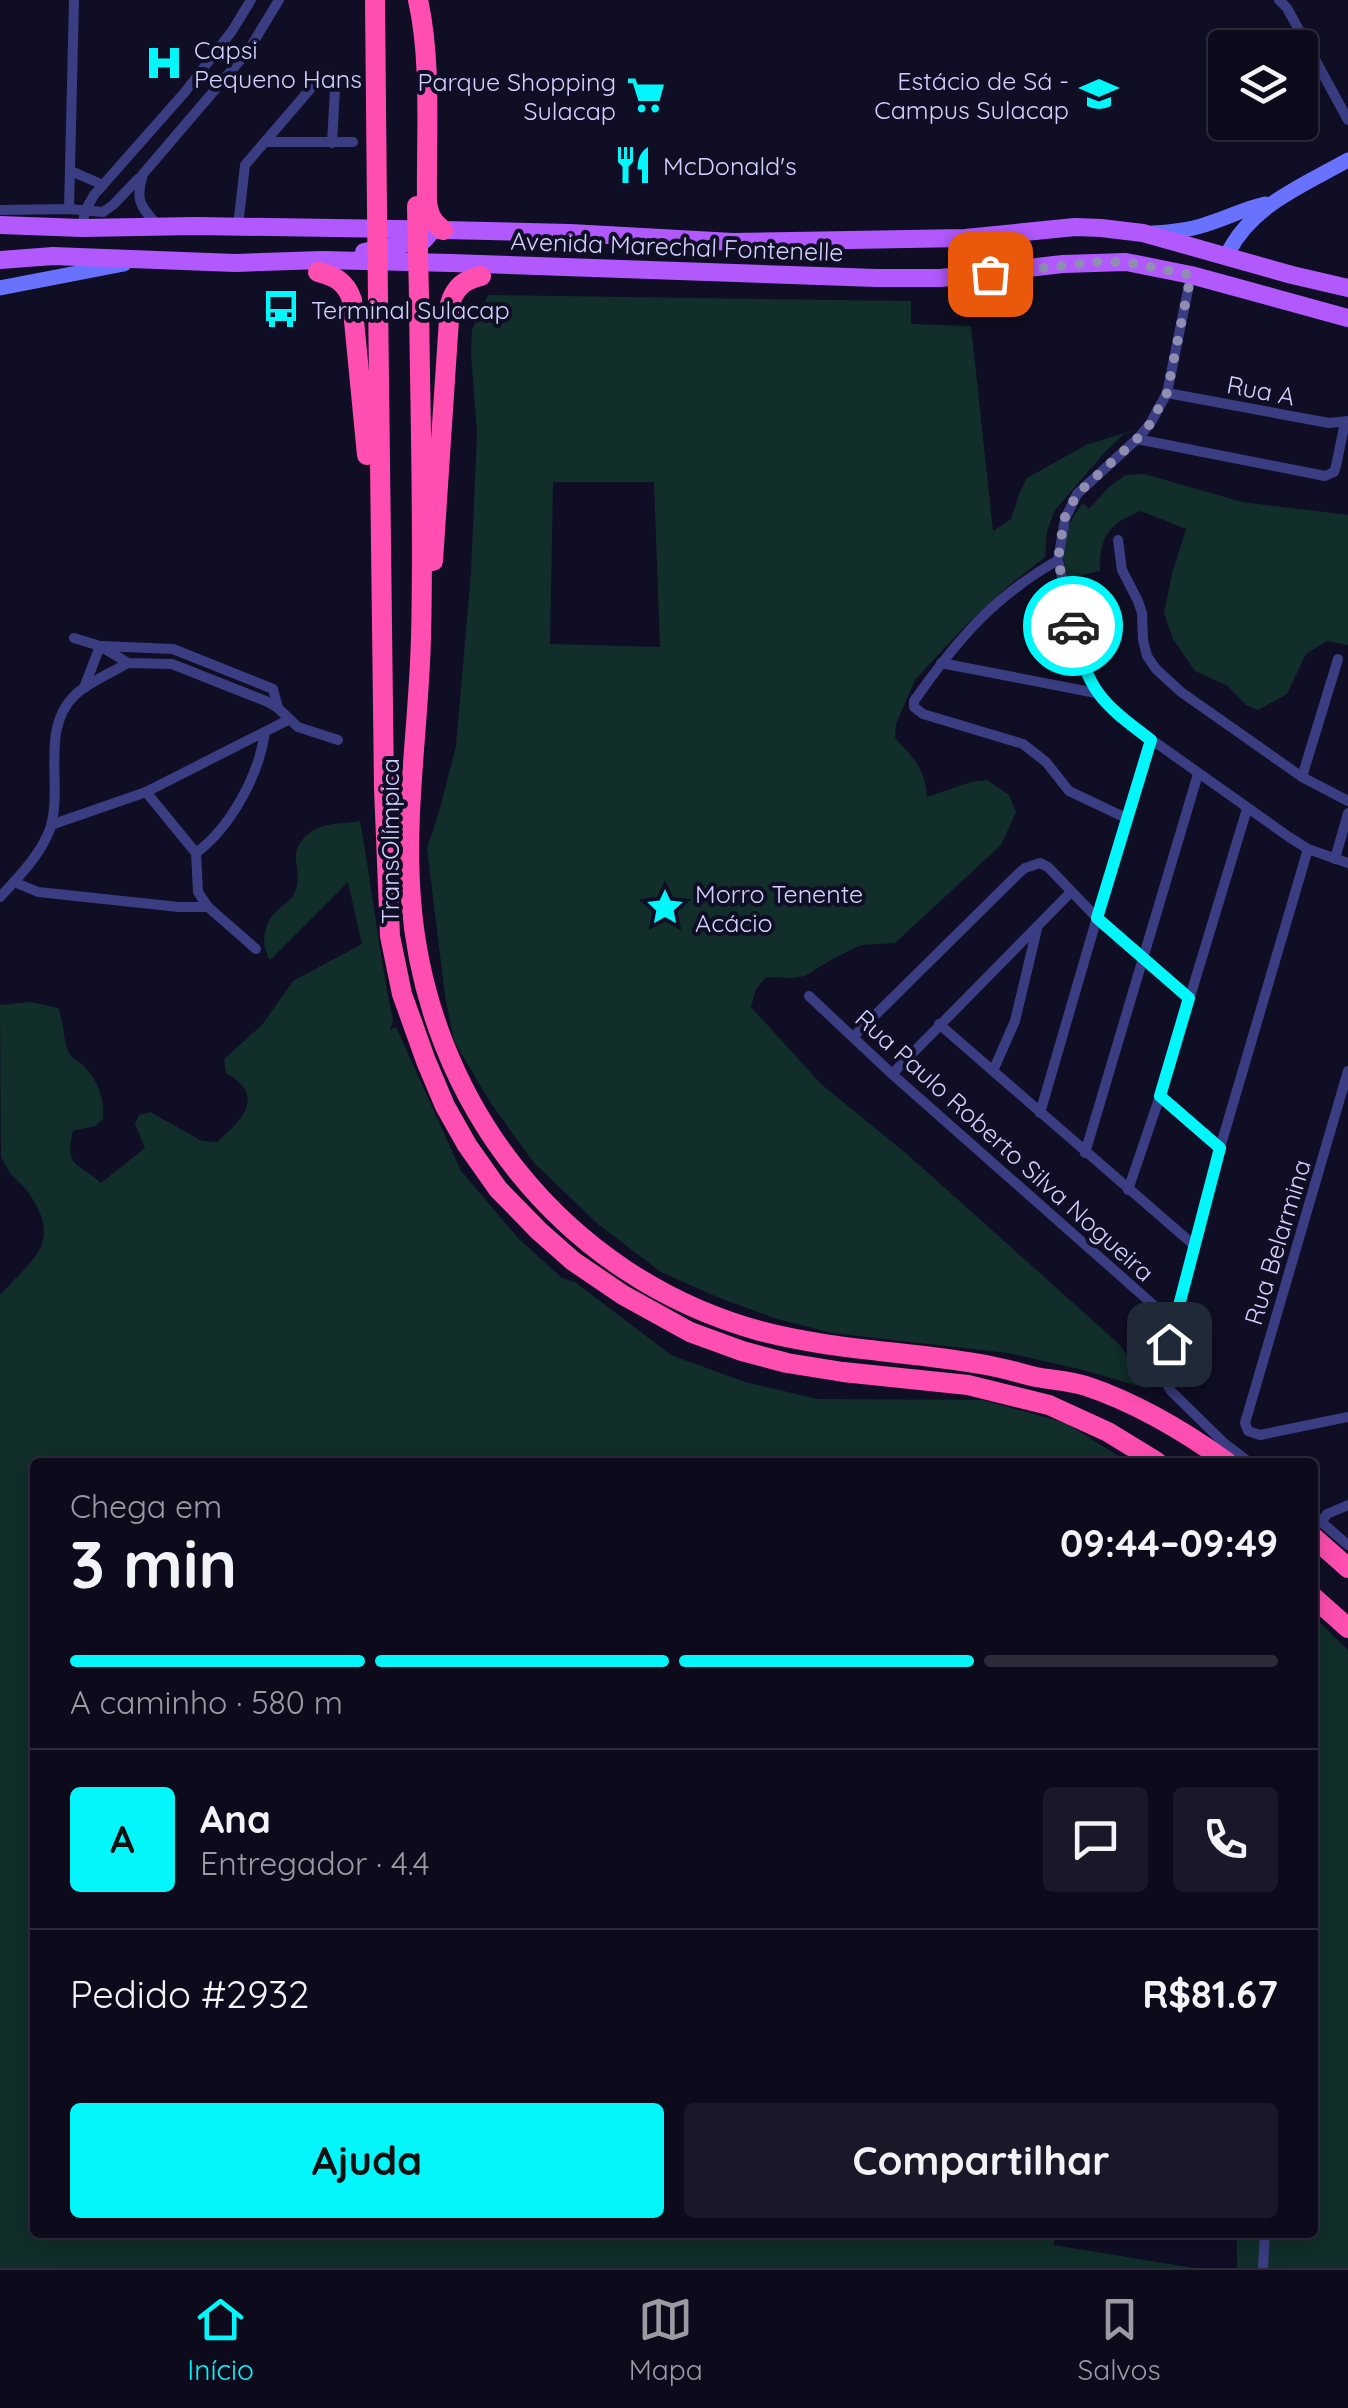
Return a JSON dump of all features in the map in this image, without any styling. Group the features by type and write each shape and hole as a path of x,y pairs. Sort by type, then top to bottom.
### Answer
{"highway":[{"name":"TransOlímpica","path":"375,0 387,900 392,951 402,994 445,1106 498,1189 539,1231 622,1296 690,1332 788,1363 968,1385 1049,1405 1108,1432 1150,1458"},
{"name":"TransOlímpica","path":"417,0 435,222 419,298 422,617 409,840 410,897 422,976 443,1047 468,1098 526,1183 558,1218 642,1280 708,1313 808,1342 986,1365 1084,1386 1173,1426 1220,1458"},
{"path":"325,264 349,290 352,300 366,451 380,546"},
{"path":"422,617 434,559 450,304 459,285 482,276"},
{"path":"1318,1528 1348,1568"},
{"path":"1318,1601 1348,1628"}],"main road":[{"path":"1156,266 1217,262 1244,226 1269,204 1348,160"},
{"path":"1143,233 1206,225 1269,204"},
{"name":"Avenida Marechal Fontenelle","path":"0,225 84,220 158,226 322,228 435,222 733,242 966,238 1075,227 1118,229 1228,252 1348,288"},
{"path":"84,220 105,258"},
{"path":"435,222 452,262"},
{"path":"325,264 353,254 424,240 435,222"},
{"path":"1206,225 1226,236 1228,252"},
{"path":"172,261 179,238 196,226"},
{"path":"322,228 333,237 336,248 325,264"},
{"path":"0,260 37,256 235,263 254,271 325,264 482,276 522,273 540,266"},
{"path":"0,288 151,260"},
{"name":"Avenida Marechal Fontenelle","path":"325,264 452,262 924,278 1126,262 1156,266 1348,318"}],"street":[{"path":"69,209 74,0"},
{"path":"84,220 94,195 185,92 251,0"},
{"path":"84,220 109,210 143,174 248,51 278,0"},
{"path":"1301,0 1283,4 1348,120"},
{"path":"238,226 244,170 250,158 318,80 328,76 335,89 332,143"},
{"path":"267,142 352,142"},
{"path":"71,171 103,185"},
{"path":"143,174 139,202 158,226"},
{"path":"0,210 69,209 84,220"},
{"path":"1191,275 1167,393 1150,424 1077,494 1064,519 1058,560 1078,646 1096,693 1121,718 1247,810 1308,848 1348,863"},
{"name":"Rua A","path":"1167,393 1329,423 1347,422"},
{"path":"1137,439 1325,476 1334,472 1347,422"},
{"path":"1118,540 1122,570 1142,613 1142,640 1156,668 1181,692 1302,777 1348,801"},
{"path":"1058,560 1012,589 972,626 914,701 914,707 919,712 1023,744 1046,762 1070,791 1126,818"},
{"path":"74,638 100,646 128,663 172,664 268,702 298,727 338,740"},
{"path":"84,688 100,646"},
{"path":"100,646 173,649 273,689 278,708"},
{"path":"1302,777 1338,659"},
{"path":"0,897 44,842 51,825 55,742 59,721 72,697 128,663"},
{"path":"941,664 1096,693"},
{"path":"51,825 146,792 288,720"},
{"path":"196,853 223,827 258,768 266,732"},
{"path":"1040,1113 1151,740"},
{"path":"1086,1153 1198,774"},
{"path":"146,792 196,853 198,892 208,907 256,949"},
{"path":"1128,1190 1247,810"},
{"path":"1335,858 1348,813"},
{"path":"1243,1458 1171,1391 1165,1381 1164,1364 1220,1148 1308,848"},
{"path":"854,1036 1019,873 1040,863 1048,866 1097,918 1189,998"},
{"path":"14,882 38,892 208,907"},
{"path":"892,1074 1071,892"},
{"path":"993,1071 1015,1021 1038,928"},
{"name":"Rua Paulo Roberto Silva Nogueira","path":"810,996 892,1074 1175,1324"},
{"path":"939,1024 1195,1246"},
{"name":"Rua Belarmina","path":"1348,1072 1245,1423 1248,1431 1260,1434 1348,1417"},
{"path":"1160,1096 1220,1148"},
{"path":"1318,1522 1348,1505"},
{"path":"1318,1526 1348,1545"},
{"path":"1263,2268 1265,2238"}],"green space":[{"path":"488,295 911,301 911,324 971,326 993,531 1011,519 1027,478 1086,445 1138,429 1123,435 1106,451 1055,510 1047,531 1045,557 962,629 915,680 896,724 895,738 917,764 927,797 987,780 1009,795 1016,812 1001,845 895,943 861,945 805,976 766,977 756,989 751,1007 821,1084 908,1155 1120,1345 1149,1389 1008,1353 832,1333 774,1318 717,1297 661,1272 599,1225 534,1163 490,1102 454,1041 427,848 456,746 471,573 477,432 472,330","holes":["553,482 654,482 660,647 550,644"]},
{"path":"1144,474 1242,502 1348,515 1348,645 1327,641 1306,654 1287,694 1258,710 1246,705 1228,686 1195,671 1173,639 1164,613 1186,529 1141,511 1108,533 1101,549 1100,571 1068,578 1065,539 1077,511 1083,503 1089,509 1125,475"},
{"path":"360,821 393,1020 390,1030 396,1027 461,1171 519,1239 562,1278 575,1282 671,1355 745,1382 818,1399 982,1400 1066,1423 1122,1458 30,1458 30,2238 1055,2238 1054,2245 1194,2268 0,2268 0,1295 32,1261 43,1239 44,1226 30,1195 1,1157 0,1005 31,1002 58,1008 68,1051 93,1078 103,1104 103,1119 95,1126 73,1131 70,1152 75,1163 101,1183 145,1148 135,1124 139,1115 150,1112 202,1141 217,1142 242,1117 248,1099 245,1090 226,1073 224,1059 262,1025 293,981 362,944 348,882 270,960 264,944 269,921 295,891 296,854 301,842 319,828"},
{"path":"1318,1621 1348,1650 1348,2268 1237,2268 1237,2238 1318,2238"}],"way so far":[{"path":"990,274 1062,264 1126,262 1191,275 1167,393 1150,424 1077,494 1064,519 1058,560 1073,626"}],"place":[{"name":"Capsi Pequeno Hans","path":"164,63"},
{"name":"Estácio de Sá - Campus Sulacap","path":"1099,94"},
{"name":"Parque Shopping Sulacap","path":"646,95"},
{"name":"McDonald's","path":"633,165"},
{"name":"Terminal Sulacap","path":"281,309"},
{"name":"Morro Tenente Acácio","path":"665,907"}],"route":[{"path":"1073,626 1096,693 1151,740 1097,918 1189,998 1160,1096 1220,1148 1169,1344"}]}
